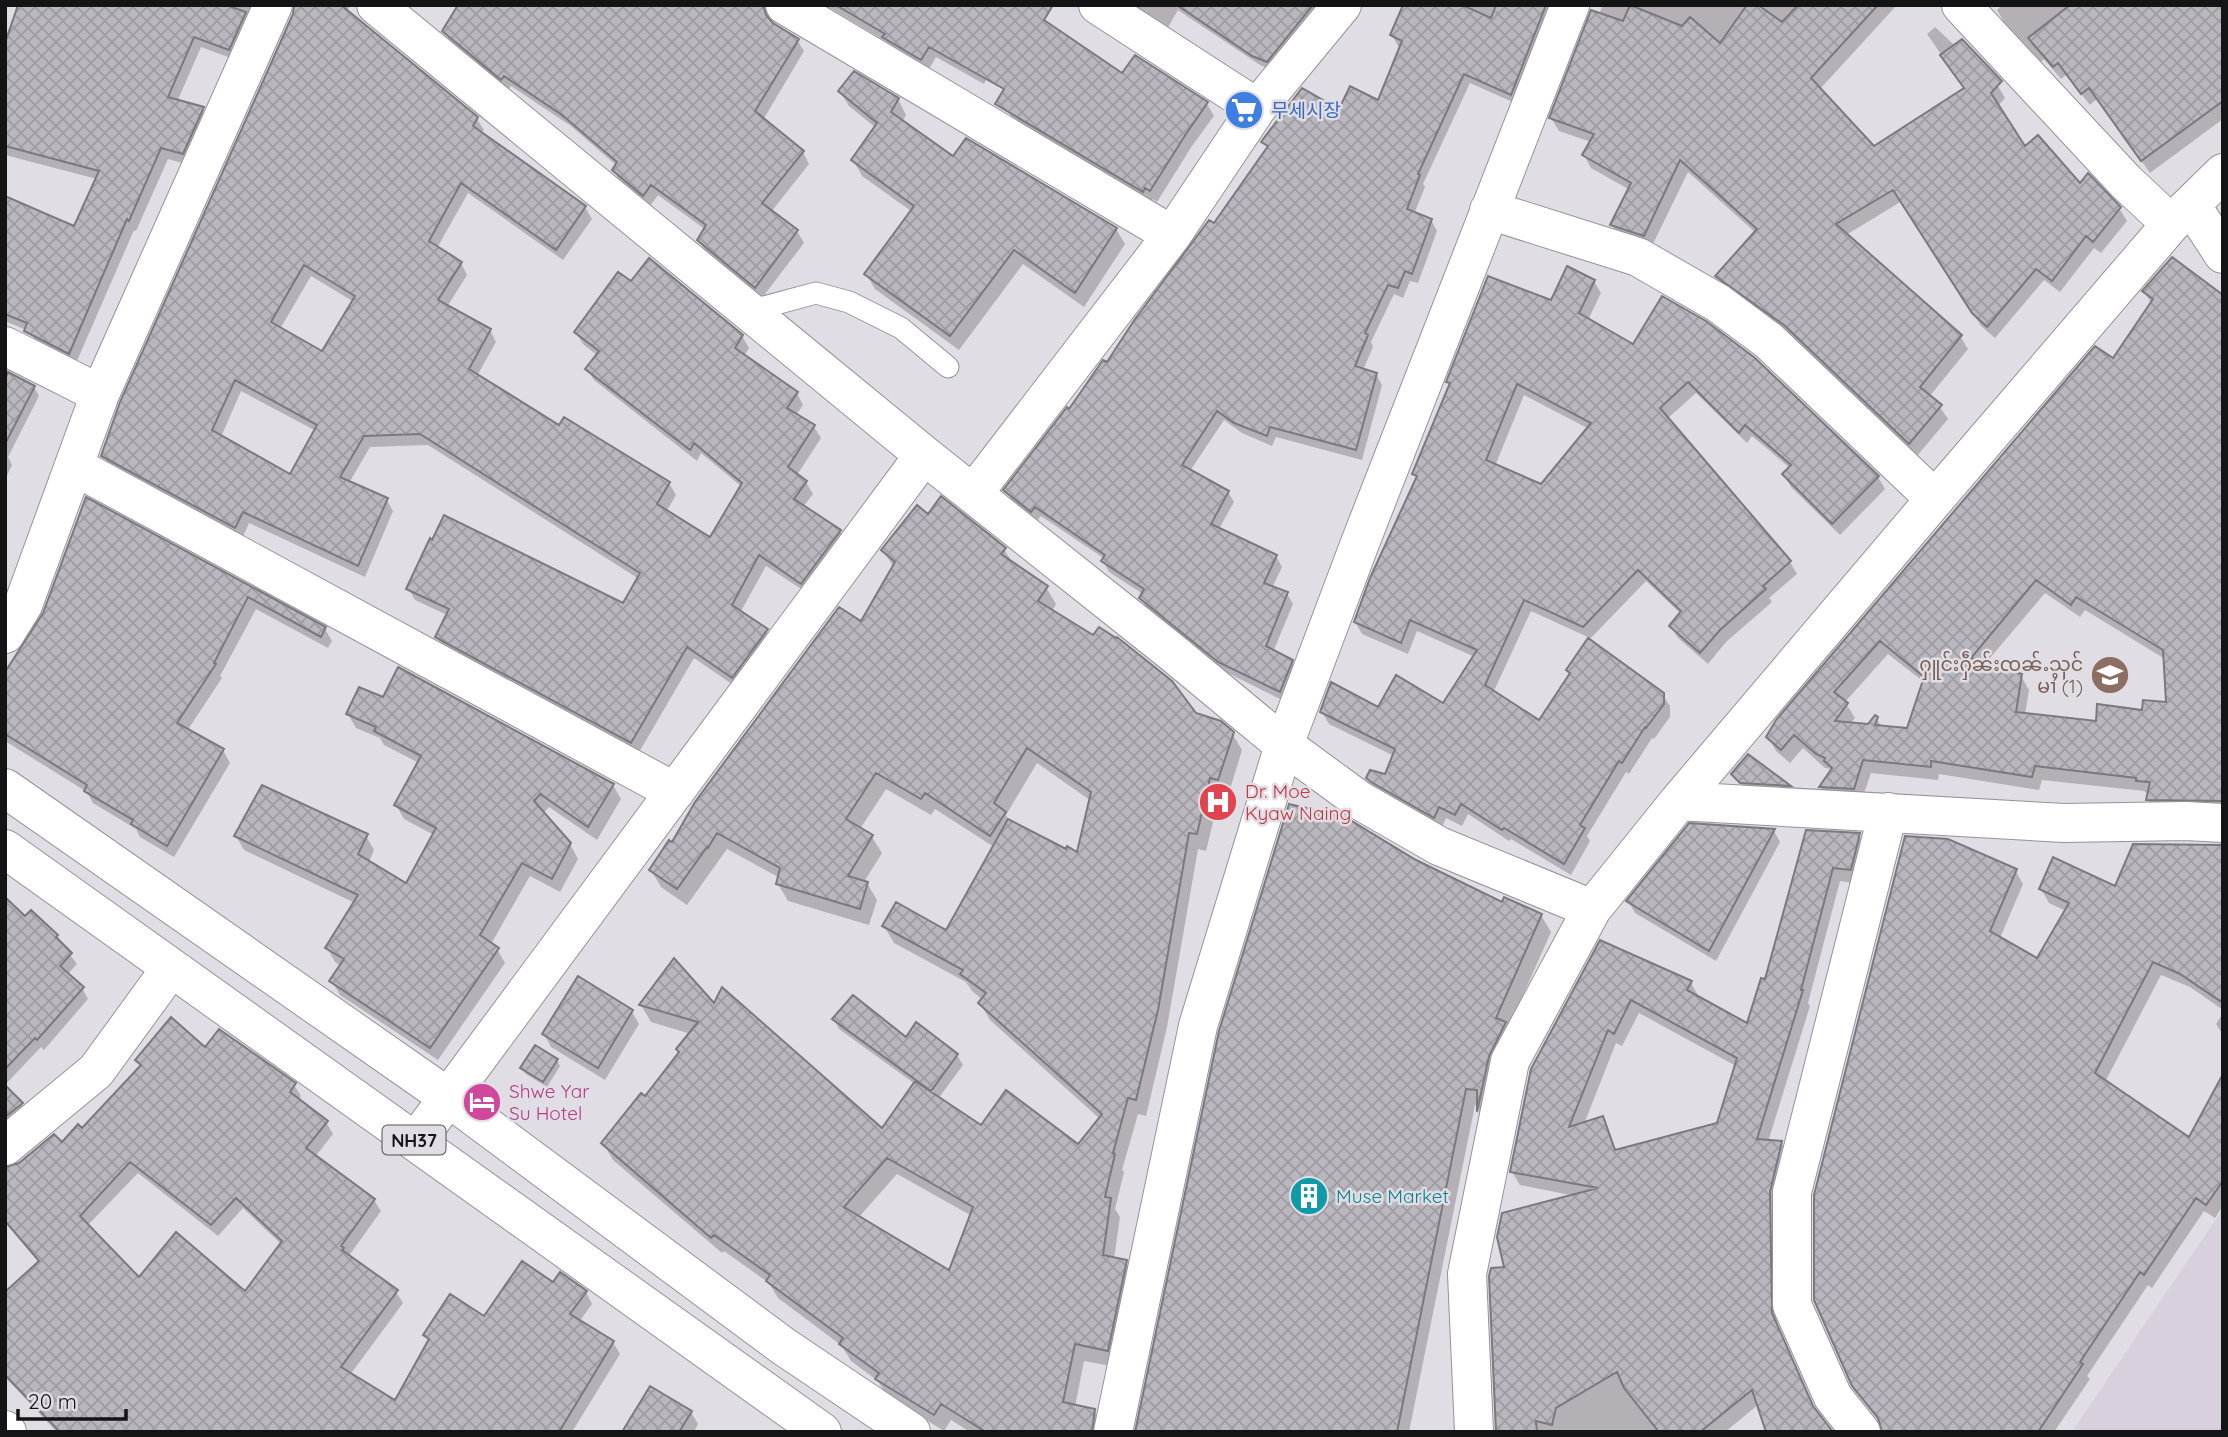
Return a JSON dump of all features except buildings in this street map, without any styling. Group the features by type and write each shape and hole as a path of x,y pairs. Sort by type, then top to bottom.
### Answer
{"main road":[{"path":"5,634 23,606 100,394 273,5"},
{"path":"376,5 924,455 1284,745 1359,800 1439,846 1592,909"},
{"path":"785,5 1172,235"},
{"path":"1098,5 1257,108"},
{"path":"973,494 1172,235 1257,108 1342,5"},
{"path":"1114,1432 1198,1026 1284,745 1570,5"},
{"path":"1961,5 2125,181 2181,214 2223,254"},
{"path":"1474,1432 1467,1274 1510,1061 1592,909 1679,801 1935,499 2181,214 2223,173"},
{"path":"1489,210 1638,257 1718,303 1769,341 1935,499"},
{"path":"5,346 100,394"},
{"path":"416,1141 924,455"},
{"path":"74,466 675,792"},
{"name":"NH37","path":"5,789 449,1098 783,1346 911,1432"},
{"path":"1679,801 2064,823 2223,823"},
{"path":"1861,1432 1833,1397 1792,1305 1792,1192 1888,812"},
{"name":"NH37","path":"5,849 822,1432"},
{"path":"5,1146 96,1072 171,968"}],"lane":[{"path":"749,311 816,293 849,302 901,328 948,367"}],"shaded area":[{"path":"2222,1210 2223,1432 2072,1432"}],"place":[{"name":"무세시장","path":"1244,110"},
{"name":"ႁူင်းႁဵၼ်းၸၼ်ႉသုင် မၢႆ (1)","path":"2110,675"},
{"name":"Dr. Moe Kyaw Naing","path":"1218,802"},
{"name":"Shwe Yar Su Hotel","path":"482,1102"},
{"name":"Muse Market","path":"1309,1196"}]}
